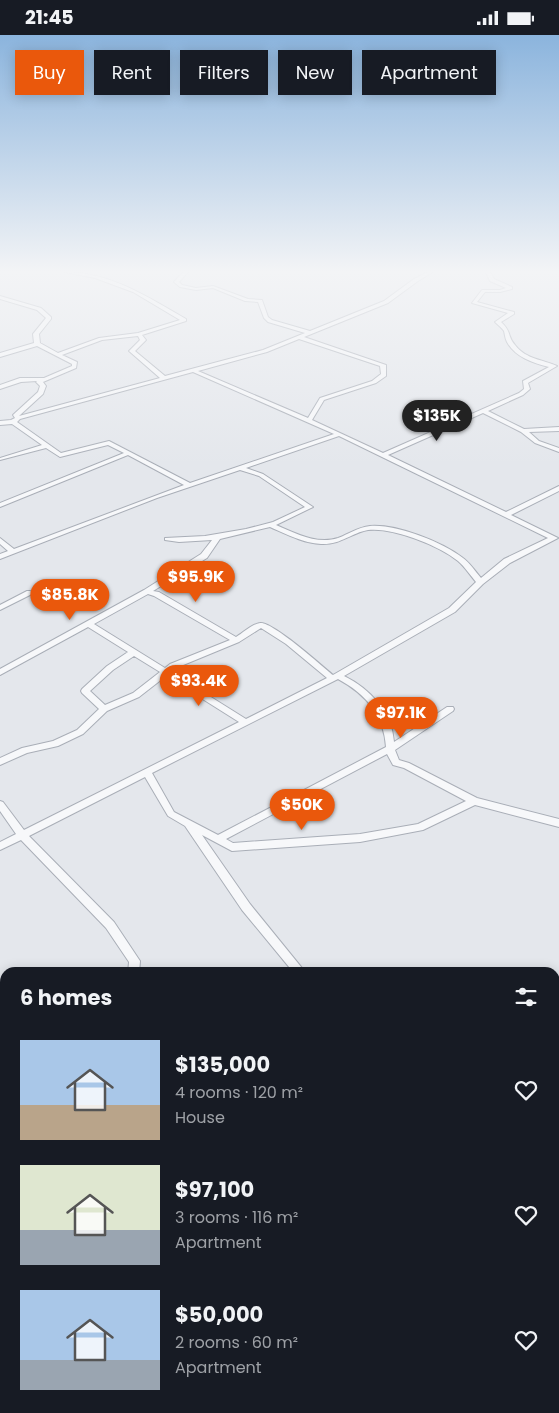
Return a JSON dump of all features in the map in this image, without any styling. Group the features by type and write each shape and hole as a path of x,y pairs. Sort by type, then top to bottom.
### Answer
{"street":[{"path":"36,336 37,344"},
{"path":"59,354 100,339 118,336"},
{"path":"140,336 142,340 132,351 166,379"},
{"path":"383,455 521,393 527,389 525,382 554,366 538,364 526,359 507,336"},
{"path":"0,423 265,351 301,337 337,348 355,358 382,365 384,375 374,381 322,399 309,421"},
{"path":"0,355 37,344 75,363 74,367 42,379 20,380 0,387"},
{"path":"194,371 339,434 557,538"},
{"path":"15,420 16,415 41,393 43,386 39,382 42,379"},
{"path":"484,411 523,431 537,442 559,450"},
{"path":"15,420 44,446 65,455 109,443 190,485"},
{"path":"523,431 559,429"},
{"path":"0,557 190,485 339,434"},
{"path":"1,458 44,446"},
{"path":"0,505 130,453"},
{"path":"167,539 180,540 218,536 270,525 310,507 261,475 240,468"},
{"path":"506,515 559,488"},
{"path":"270,525 302,539 325,541 339,540 356,531 372,527 414,536 461,559 480,582"},
{"path":"0,671 147,593 204,556 218,536"},
{"path":"0,846 336,677 452,610 480,582 507,561 557,538"},
{"path":"0,540 14,552"},
{"path":"0,608 30,593"},
{"path":"147,593 156,594 236,640"},
{"path":"89,623 246,723"},
{"path":"0,762 26,751 56,744 80,732 104,709 136,695 173,666 236,640 261,625 289,642 336,677 354,683 373,700 388,731 391,756 396,763 406,765 474,801 559,823"},
{"path":"104,709 92,700 86,691 110,668 134,652"},
{"path":"218,839 390,748 450,709"},
{"path":"147,772 171,814 232,847 360,838 420,827 474,801"},
{"path":"0,804 22,835 110,925 135,961 134,967"},
{"path":"186,822 246,907 295,967"}]}
